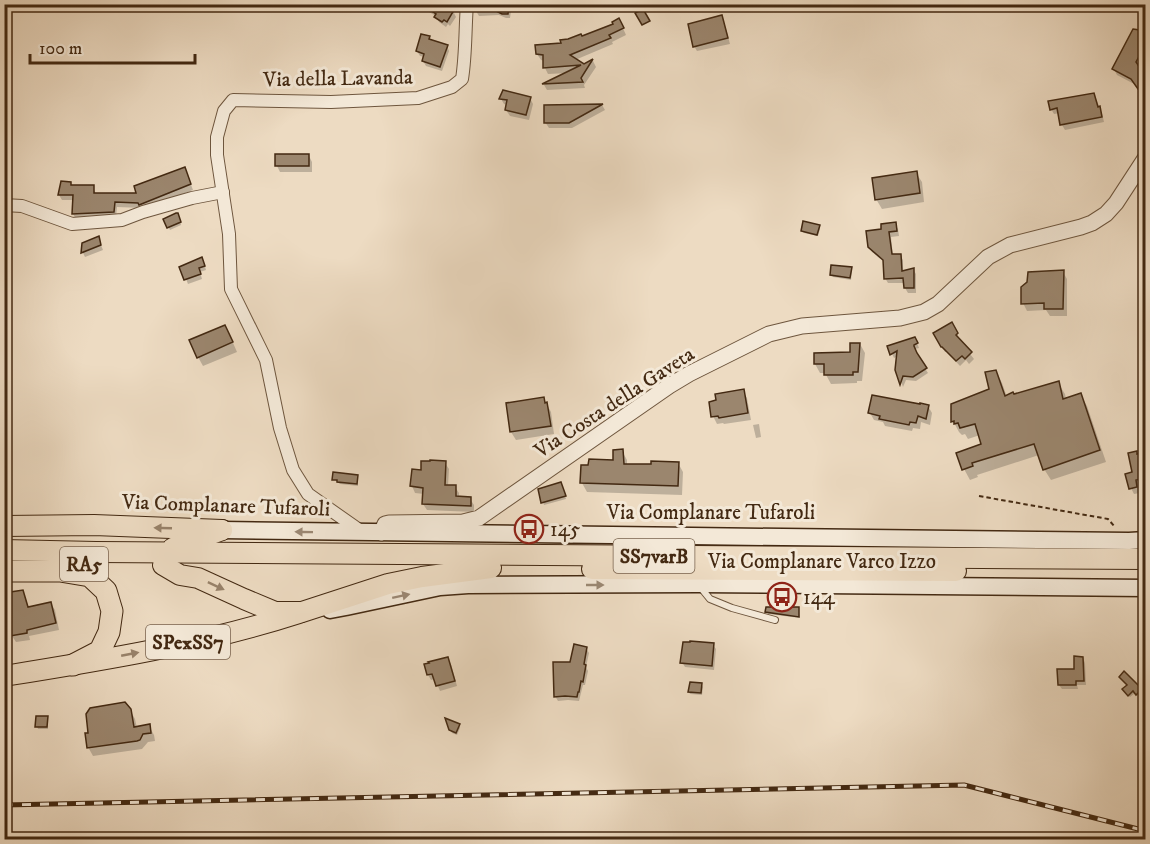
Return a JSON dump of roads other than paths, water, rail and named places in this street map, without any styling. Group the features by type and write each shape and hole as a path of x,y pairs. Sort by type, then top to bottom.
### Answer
{"highway":[{"path":"4,571 60,571 90,576 106,591 112,611 109,632 100,651 73,665"}],"main road":[{"name":"Via Complanare Tufaroli","path":"4,526 94,525 363,533 1137,541"},
{"path":"222,530 163,559 180,575 198,578 275,612 302,612 388,584 491,568"},
{"name":"RA5","path":"4,550 163,559"},
{"name":"SS7varB","path":"163,559 861,556 1146,559"},
{"name":"RA5","path":"4,564 163,559"},
{"name":"SS7varB","path":"163,559 491,568 1146,572"},
{"name":"Via Complanare Varco Izzo","path":"4,676 73,665 213,637 259,626 302,612 346,608 440,587 698,584 1146,588"}],"street":[{"name":"Via della Lavanda","path":"363,533 308,494 293,470 280,428 266,360 231,289 229,234 217,156 217,137 224,111 233,100 331,102 418,98 452,87 462,79 466,55 467,4"},
{"name":"Via Costa della Gaveta","path":"381,533 385,525 389,523 463,522 479,518 669,386 769,334 802,326 900,318 924,312 938,304 988,257 1001,249 1081,227 1107,214 1146,157"},
{"path":"4,205 22,206 72,224 122,220 192,198 223,192"}],"lane":[{"path":"698,584 710,599 732,608 776,620"}],"railway":[{"path":"4,805 964,785 1146,831"}],"place":[{"name":"145","path":"529,529"},
{"name":"144","path":"782,597"}]}
